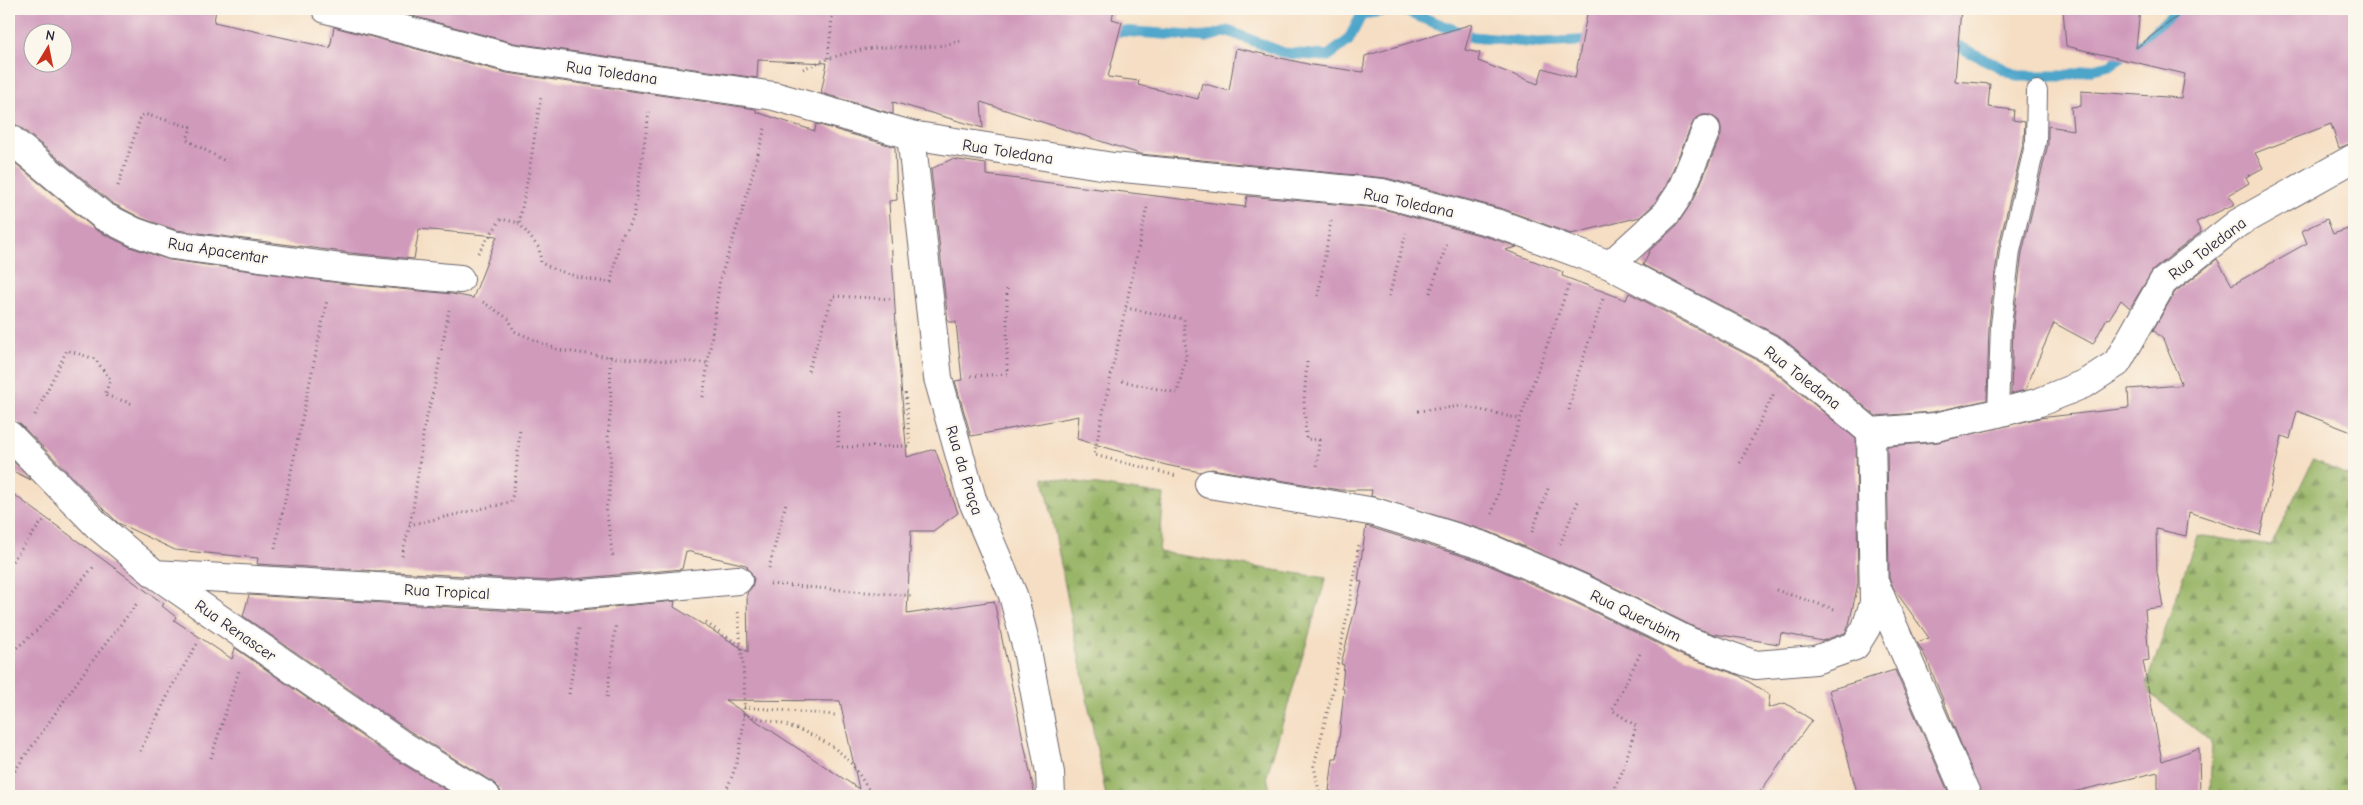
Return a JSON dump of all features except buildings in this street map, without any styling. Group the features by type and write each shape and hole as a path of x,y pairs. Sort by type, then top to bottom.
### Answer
{"street":[{"name":"Rua Toledana","path":"326,9 511,58 774,96 911,135 1113,167 1382,193 1499,224 1610,265 1774,351 1871,432 1935,427 1998,413 2040,402 2086,382 2117,363 2163,282 2238,223 2354,158"},
{"path":"1610,265 1671,207 1680,193 1706,130"},
{"name":"Rua da Praça","path":"911,135 938,378 972,499 1013,595 1026,645 1050,774 1051,796"},
{"name":"Rua Apacentar","path":"9,138 108,218 135,232 172,244 333,266 460,279"},
{"name":"Rua Querubim","path":"1209,484 1375,512 1482,546 1581,588 1690,642 1756,665 1815,660 1855,646 1866,628 1874,603 1871,432"},
{"name":"Rua Renascer","path":"13,439 115,540 157,576 402,745 486,796"},
{"name":"Rua Tropical","path":"157,576 551,596 618,603 738,580"},
{"path":"1874,582 1967,796"}],"lane":[{"path":"1998,413 2001,325 2008,270 2022,196 2036,141 2037,91"}],"path":[{"path":"828,58 833,9"},
{"path":"802,70 828,58 874,48 947,46 963,40"},
{"path":"519,223 530,172 546,63"},
{"path":"398,588 424,428 450,308 460,279 501,219 519,223 540,248 541,263 560,272 599,282 611,282 620,239 633,219 655,78"},
{"path":"703,397 720,280 742,212 774,96"},
{"path":"108,218 141,116 144,114 191,128 187,140 224,160"},
{"path":"1318,296 1332,218"},
{"path":"1146,220 1094,455 1209,484"},
{"path":"1389,296 1408,225"},
{"path":"1430,294 1448,242"},
{"path":"1482,546 1520,419 1580,254"},
{"path":"269,581 333,266"},
{"path":"460,279 466,295 486,303 509,319 514,331 558,350 707,363"},
{"path":"938,378 1007,374 1007,287"},
{"path":"808,371 833,296 896,299"},
{"path":"1569,410 1574,386 1603,298"},
{"path":"1122,380 1177,393 1186,357 1184,319 1126,308"},
{"path":"13,439 39,408 67,350 95,359 110,379 105,394 133,404"},
{"path":"607,697 618,603 606,508 609,497 611,455 608,437 611,405 610,356"},
{"path":"1307,362 1304,400 1306,439 1318,440 1316,471"},
{"path":"1740,463 1776,390"},
{"path":"1418,411 1463,406 1520,419"},
{"path":"839,411 838,447 910,446"},
{"path":"409,525 511,502 516,481 520,430"},
{"path":"1531,534 1549,486"},
{"path":"9,565 65,492"},
{"path":"1556,553 1579,499"},
{"path":"765,583 786,503"},
{"path":"9,654 35,634 50,619 115,540"},
{"path":"1320,796 1314,766 1332,693 1350,605 1359,540"},
{"path":"9,780 87,668 157,576"},
{"path":"738,580 914,596"},
{"path":"1776,590 1842,611"},
{"path":"723,796 728,786 740,744 744,706 745,673 738,610"},
{"path":"140,751 192,650 218,618"},
{"path":"706,623 742,646"},
{"path":"1611,796 1623,770 1636,726 1612,710 1654,624"},
{"path":"569,694 580,627"},
{"path":"211,758 229,695 251,641"},
{"path":"744,706 835,715"},
{"path":"743,715 814,736 844,756 873,796"}],"green space":[{"path":"2313,460 2354,478 2354,796 2210,796 2212,742 2145,690 2197,535 2271,546"},
{"path":"1044,477 1164,495 1159,552 1326,578 1267,775 1271,796 1106,796"}],"waterway":[{"path":"1106,30 1207,37 1228,31 1284,53 1328,56 1348,41 1362,14 1395,9"},
{"path":"1400,9 1472,37 1539,43 1597,40"},
{"path":"1944,39 2018,76 2064,76 2110,65 2145,42 2178,9"}]}
